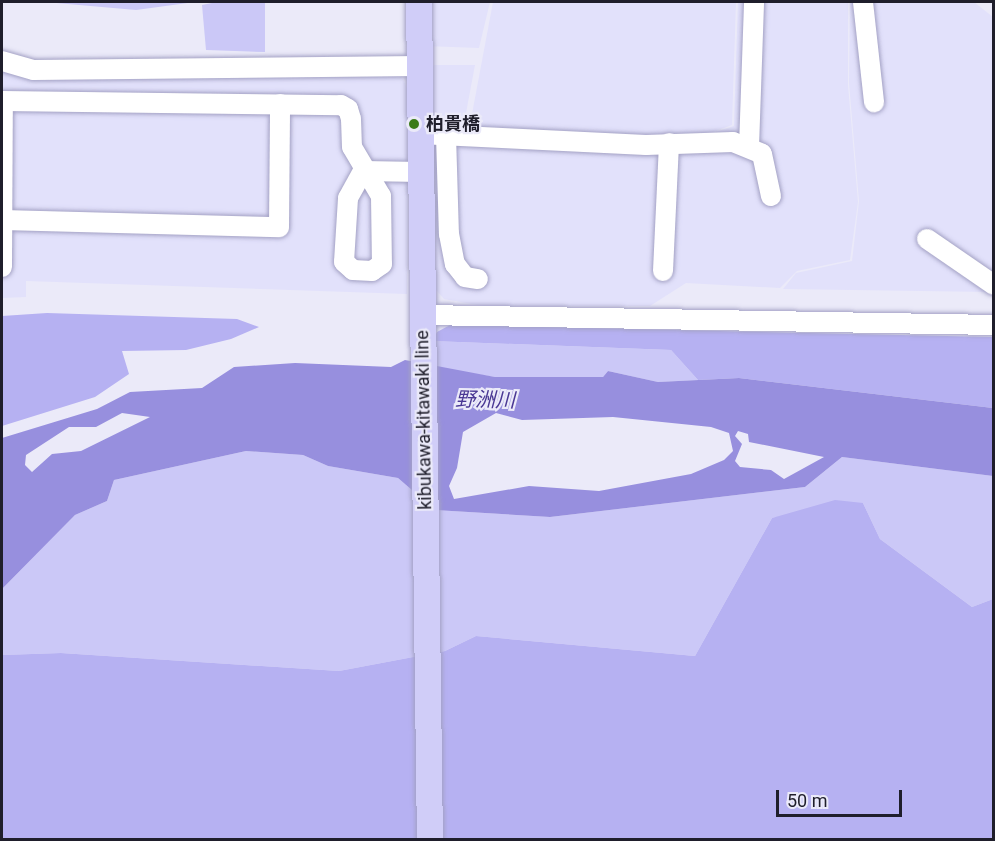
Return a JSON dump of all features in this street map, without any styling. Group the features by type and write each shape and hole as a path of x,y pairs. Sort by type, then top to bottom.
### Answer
{"main road":[{"name":"kibukawa-kitawaki line","path":"419,2 418,66 430,836"}],"street":[{"path":"749,147 754,2"},
{"path":"863,2 874,102"},
{"path":"2,61 34,70 418,66"},
{"path":"2,267 2,101 341,105 348,109 352,147 363,171 420,172"},
{"path":"3,220 279,227 280,104"},
{"path":"420,134 669,143 732,142 762,154 771,196"},
{"path":"446,135 449,234 455,264 465,276 478,279"},
{"path":"663,271 669,143"},
{"path":"927,239 993,285"},
{"path":"423,326 993,325"}],"shaded area":[{"path":"45,2 195,2 136,10"},
{"path":"217,2 265,2 265,52 206,50 202,5"},
{"path":"426,2 490,2 479,48 425,46"},
{"path":"493,2 736,2 732,125 697,138 734,126 738,2 848,2 848,85 858,202 850,260 797,271 780,288 686,283 650,306 483,306 444,299 430,283 428,73 434,65 475,65 463,129 469,130"},
{"path":"850,2 974,2 993,17 993,289 990,292 783,289 796,273 852,261 859,201 849,83"},
{"path":"2,69 37,80 400,73 408,90 407,294 26,281 26,297 2,298"},
{"path":"47,313 237,319 259,327 231,339 186,350 122,351 129,374 95,397 2,426 2,316"},
{"path":"450,325 993,337 993,408 739,378 698,380 671,350 432,341 437,332"},
{"path":"432,341 671,350 698,380 658,382 608,371 603,377 495,377 432,367"},
{"path":"246,451 303,455 328,466 398,478 435,510 550,517 805,487 842,457 993,476 993,599 972,607 880,539 863,503 772,518 695,656 476,636 445,651 339,671 61,653 2,655 2,589 75,515 107,501 114,480"},
{"path":"835,500 863,503 880,539 972,607 993,599 993,839 2,839 2,655 61,653 339,671 445,651 476,636 695,656 772,518"}],"water":[{"name":"野洲川","path":"405,360 495,377 603,377 608,371 658,382 739,378 993,408 993,476 842,457 805,487 550,517 435,510 398,478 328,466 303,455 246,451 114,480 107,501 75,515 2,589 2,438 97,409 130,392 202,388 234,367 295,363 391,367","holes":["122,413 150,417 81,451 52,454 32,472 25,465 26,455 69,427 96,427","496,413 522,420 613,417 711,427 729,433 733,451 724,460 691,474 599,491 529,486 454,499 449,486 457,468 463,432","738,431 748,434 749,442 824,457 784,479 771,470 740,467 735,461 742,444 735,436"]}],"place":[{"name":"柏貴橋","path":"414,124"}]}
